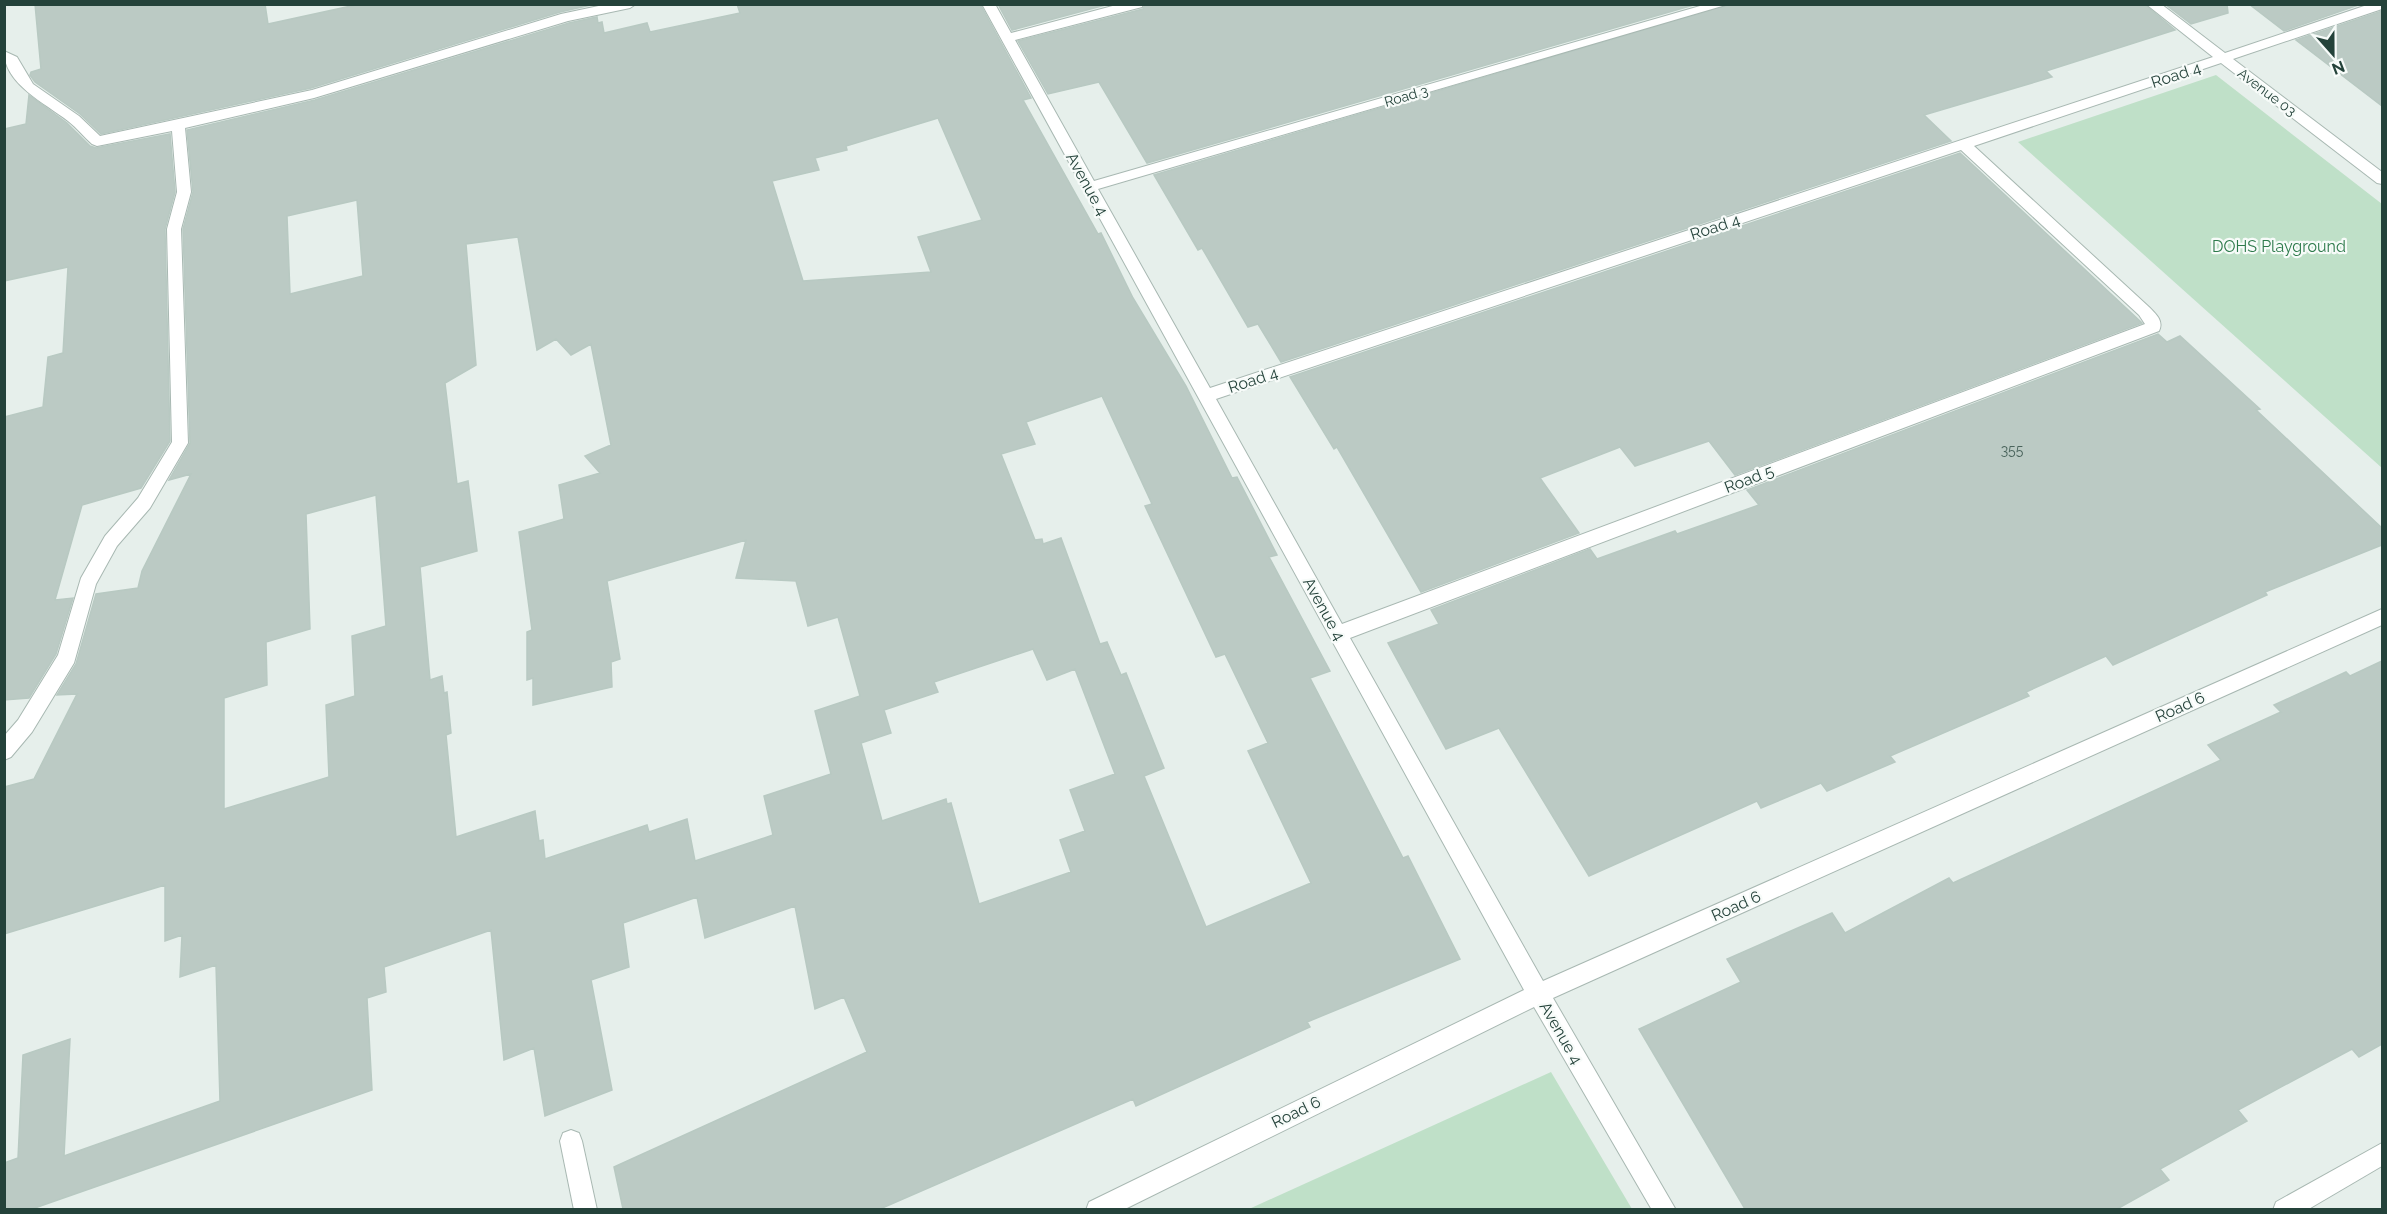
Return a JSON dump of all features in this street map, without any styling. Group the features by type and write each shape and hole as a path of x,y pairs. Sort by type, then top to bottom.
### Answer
{"street":[{"path":"8,57 27,87 74,119 97,141 314,94 566,17 630,4"},
{"name":"Avenue 4","path":"988,4 1538,994 1665,1209"},
{"path":"1007,38 1137,4"},
{"name":"Road 3","path":"1089,187 1723,4"},
{"name":"Avenue 03","path":"2152,4 2382,179"},
{"name":"Road 4","path":"1206,396 1963,144 2224,60 2382,5"},
{"path":"4,751 25,726 67,657 87,583 111,541 144,503 180,442 174,230 184,192 178,125"},
{"name":"Road 5","path":"1338,634 2153,327 2152,320 1963,144"},
{"name":"Road 6","path":"1097,1209 1538,994 2382,616"},
{"path":"572,1141 586,1209"},
{"path":"2284,1209 2382,1154"}],"green space":[{"name":"DOHS Playground","path":"2216,75 2382,204 2382,468 2018,142"},
{"path":"1551,1072 1632,1209 1249,1209"}],"building":[{"path":"35,4 265,4 268,24 360,4 595,4 560,12 311,88 101,134 80,114 35,82 30,75 31,72 41,69"},
{"path":"737,4 980,4 1031,98 1023,100 1098,234 1101,233 1133,298 1186,386 1232,478 1237,477 1277,555 1269,557 1330,671 1310,678 1403,858 1408,856 1460,959 1307,1022 1310,1027 1136,1106 1133,1099 880,1209 623,1209 614,1167 867,1052 844,997 815,1009 795,906 705,938 697,897 623,923 629,967 591,980 612,1090 545,1116 534,1048 504,1060 491,930 384,967 386,992 367,998 372,1090 32,1209 4,1209 4,1163 18,1158 23,1055 70,1039 64,1156 220,1101 216,965 180,977 182,935 165,941 165,885 4,934 4,787 34,779 77,694 57,695 76,664 96,594 138,588 142,571 191,474 169,480 190,443 183,229 193,192 187,130 315,100 569,23 597,17 598,23 602,22 604,33 647,23 650,32 740,13","holes":["938,118 982,220 918,237 931,272 803,281 772,181 819,170 815,158 847,150 846,146","357,200 363,276 290,294 287,216","518,237 537,350 556,339 571,355 591,344 611,445 585,456 600,473 559,485 564,519 519,532 532,630 527,632 527,680 533,678 533,705 612,687 611,662 620,659 607,581 746,540 736,578 796,581 808,626 838,617 860,696 815,711 831,774 764,796 773,835 695,861 687,819 649,832 647,825 545,859 543,840 539,841 535,811 456,837 446,735 451,733 447,692 444,693 442,676 430,680 420,567 477,551 468,481 457,484 445,383 476,365 466,244","1102,396 1152,504 1145,506 1216,657 1225,654 1268,743 1248,751 1311,883 1206,927 1144,776 1164,768 1126,673 1121,675 1107,642 1100,644 1061,538 1043,544 1042,539 1035,540 1001,454 1035,444 1026,422","376,495 386,626 352,636 355,696 326,705 329,777 224,809 224,698 267,685 266,642 310,629 306,514","1033,649 1047,680 1075,669 1115,774 1070,790 1085,831 1060,840 1071,872 979,904 951,803 947,804 946,799 882,821 861,743 891,733 884,710 938,692 934,682"]},
{"path":"998,4 1109,4 1012,30"},
{"path":"1145,4 1697,4 1147,163 1099,82 1048,94 1018,41 1143,9"},
{"path":"1731,4 2144,4 2175,30 2046,71 2052,77 1924,115 1951,141 1281,362 1258,324 1248,327 1202,248 1198,250 1154,175"},
{"path":"2165,4 2227,4 2228,13 2191,24"},
{"path":"2249,4 2361,4 2284,31"},
{"path":"2382,11 2382,106 2296,40"},
{"path":"29,95 67,123 90,146 96,148 170,134 175,192 165,229 170,441 141,488 82,505 55,600 73,598 56,654 29,698 4,700 4,417 43,407 48,357 63,353 68,267 4,281 4,129 26,124"},
{"path":"1960,153 2142,323 1735,475 1709,441 1635,466 1620,447 1540,478 1579,533 1421,592 1337,447 1334,449 1290,377"},
{"path":"2158,334 2167,342 2180,336 2260,409 2256,410 2382,528 2382,545 2265,592 2267,595 2113,665 2106,656 2026,692 2029,696 1890,756 1895,762 1827,791 1821,783 1761,808 1757,801 1589,876 1499,728 1446,749 1388,643 1439,624 1431,610 1590,549 1597,559 1675,531 1677,534 1759,505 1747,490"},
{"path":"2382,661 2382,1044 2359,1057 2352,1049 2238,1110 2247,1121 2160,1169 2169,1180 2117,1209 1745,1209 1639,1029 1741,982 1727,959 1832,913 1845,933 1949,878 1953,883 2221,760 2208,745 2281,712 2274,705 2346,672 2350,676"}]}
